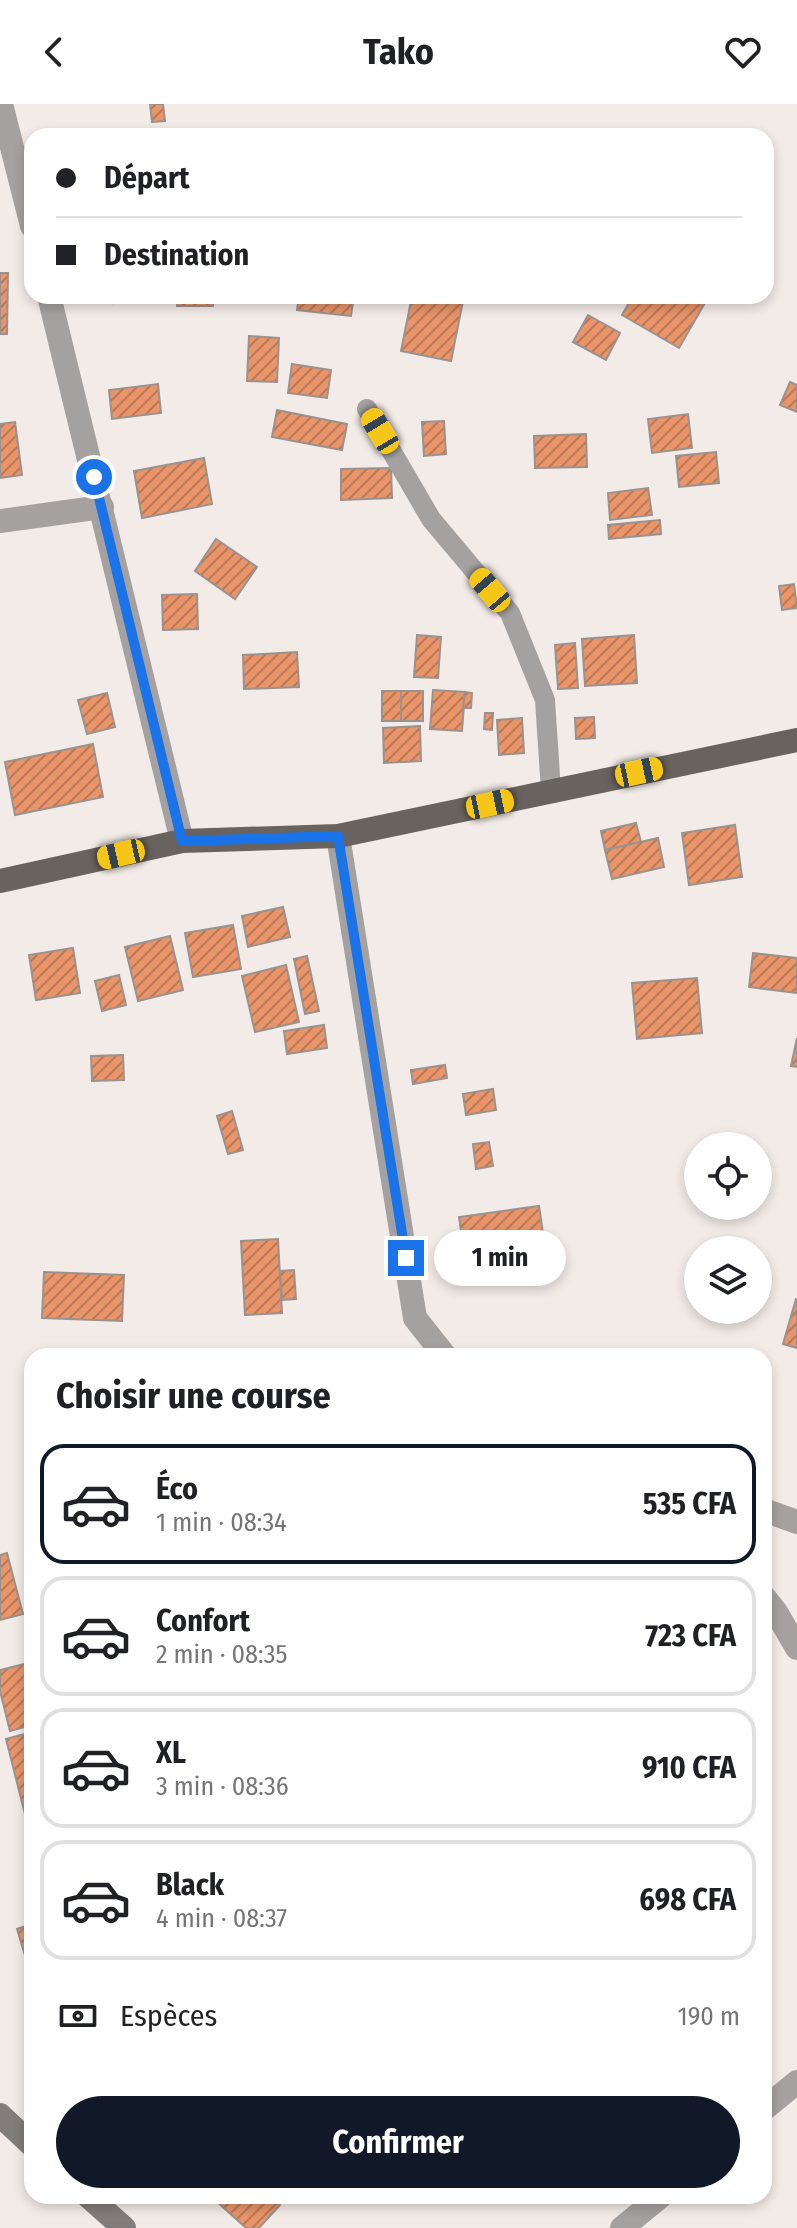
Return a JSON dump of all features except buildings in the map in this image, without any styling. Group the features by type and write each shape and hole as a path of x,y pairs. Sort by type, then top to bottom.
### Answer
{"main road":[{"path":"0,881 182,841 338,836 797,740"},
{"path":"0,2115 24,2138"},
{"path":"97,2204 124,2228"}],"street":[{"path":"1,104 8,159 24,204"},
{"path":"51,304 182,841"},
{"path":"0,521 102,507"},
{"path":"338,836 415,1318 439,1348"},
{"path":"772,1513 797,1522"},
{"path":"772,1607 797,1648"},
{"path":"772,2102 797,2082"},
{"path":"622,2228 651,2204"}],"lane":[{"path":"367,409 431,519 510,613 545,700 551,791"}],"route":[{"path":"94,477 182,841 338,836 406,1258"}]}
